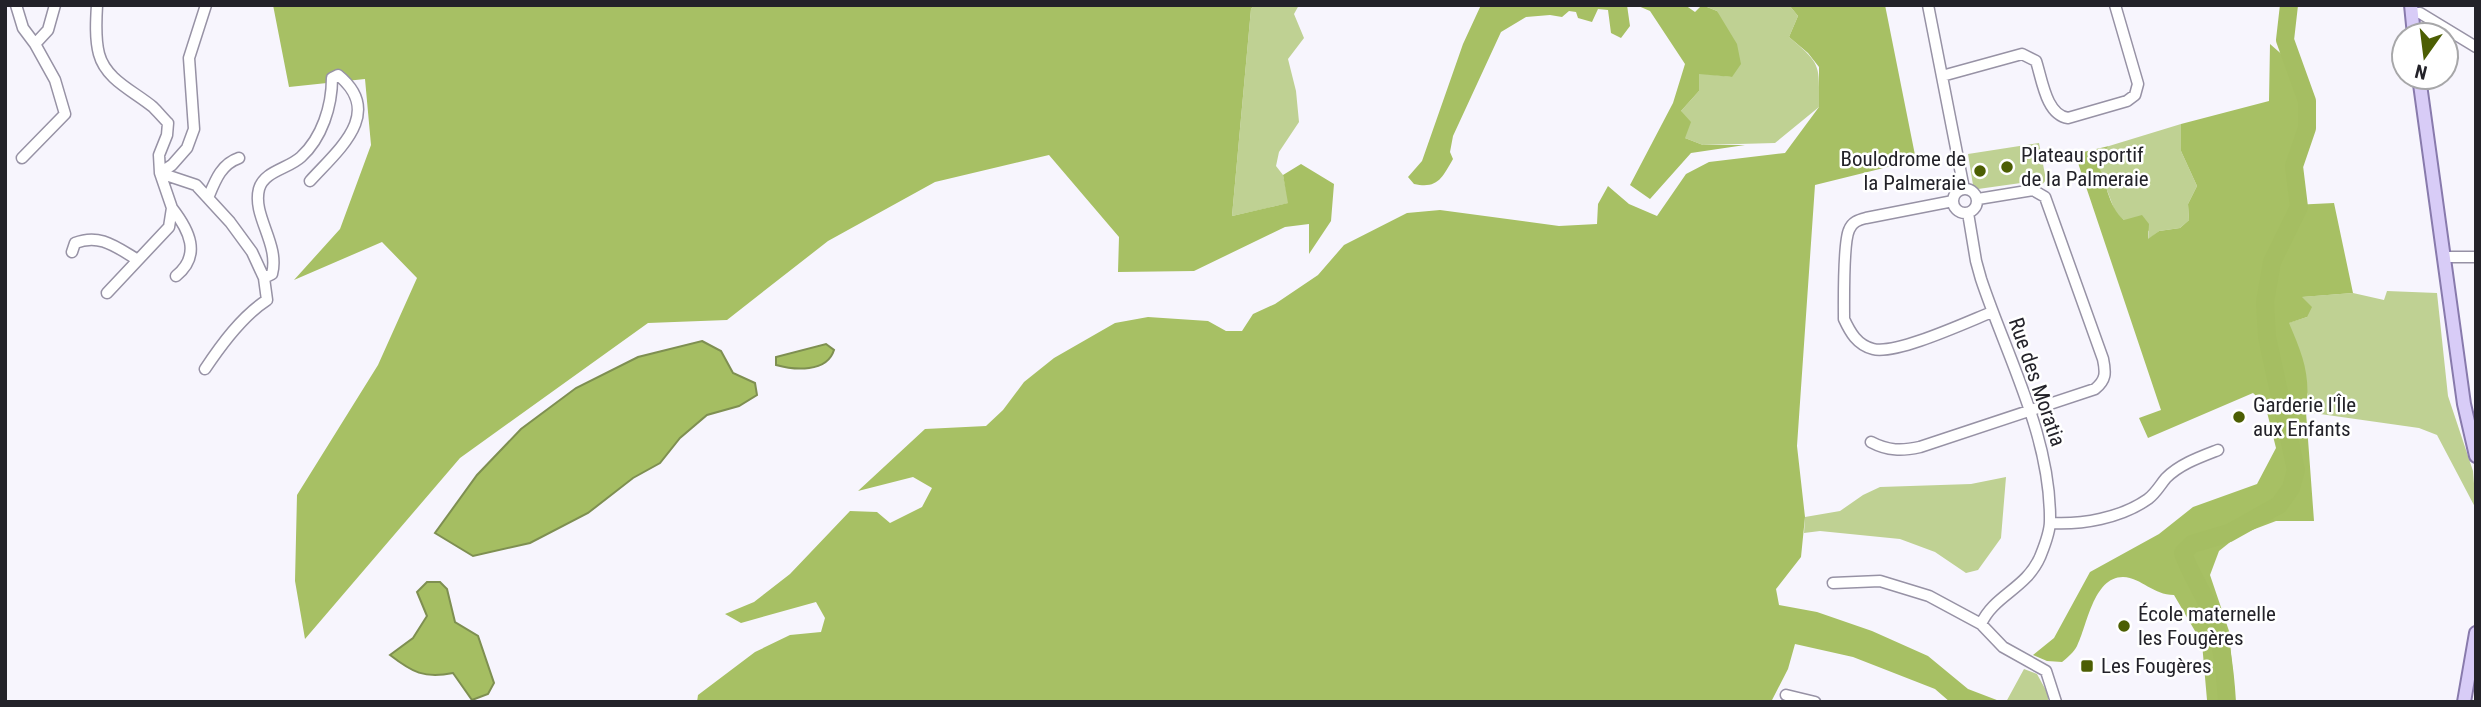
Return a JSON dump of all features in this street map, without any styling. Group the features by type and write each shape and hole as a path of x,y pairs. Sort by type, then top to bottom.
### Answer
{"main road":[{"path":"2421,91 2463,404 2473,428 2476,456"},
{"path":"2465,702 2476,633"}],"street":[{"path":"16,5 23,28 55,80 65,114 22,158"},
{"path":"35,44 48,30 55,5"},
{"path":"97,5 97,41 104,68 152,107 167,123 167,135 159,155 160,173 172,208 187,228 191,255 187,267 176,276"},
{"path":"160,173 172,165 187,148 194,129 189,58 206,5"},
{"path":"1928,5 1964,188"},
{"path":"1942,76 2022,54 2036,61 2050,104 2062,117 2068,118 2127,100 2134,95 2138,84 2115,5"},
{"path":"2412,9 2476,47"},
{"path":"264,278 272,274 275,264 258,200 259,188 271,175 300,158 314,140 328,110 332,78 338,75 350,84 356,98 356,123 352,134 310,181"},
{"path":"208,198 217,175 230,161 239,158"},
{"path":"160,173 195,185 208,198 252,252 264,278 267,300 245,318 205,369"},
{"path":"1964,188 1971,190 1978,198 1975,209 1968,213 1958,211 1953,201 1955,194 1964,188"},
{"path":"1871,442 1881,448 1904,451 2095,389 2104,379 2104,359 2045,197 2033,190 1978,198"},
{"path":"1953,201 1857,220 1852,225 1847,240 1844,318 1860,344 1881,350 1906,345 1992,312"},
{"path":"107,293 169,227 172,208"},
{"name":"Rue des Moratia","path":"1968,213 1976,261 2044,459 2050,523 2033,570 2025,581 1987,611 1981,624"},
{"path":"72,252 75,243 89,238 112,244 138,260"},
{"path":"2444,257 2476,257"},
{"path":"2050,523 2084,523 2107,517 2148,499 2166,478 2178,469 2218,450"},
{"path":"1833,583 1880,581 1929,596 1981,624 2003,647 2046,671 2056,702"},
{"path":"1786,695 1815,702"}],"shaded area":[{"path":"273,5 1254,5 1251,9 1232,216 1288,203 1283,175 1301,164 1334,184 1331,221 1309,254 1309,224 1285,227 1194,271 1118,272 1119,237 1049,155 935,182 828,241 727,320 648,323 460,458 305,639 295,581 297,495 378,365 417,278 382,242 294,280 340,229 371,145 365,79 289,87"},
{"path":"1254,5 1299,5 1294,14 1304,38 1288,59 1296,91 1299,122 1279,152 1276,166 1283,175 1289,203 1232,216 1251,9"},
{"path":"1481,5 1627,5 1630,26 1621,38 1611,33 1608,10 1598,9 1592,22 1578,18 1576,12 1569,11 1562,17 1526,17 1501,32 1453,136 1450,152 1453,159 1449,166 1434,183 1414,184 1408,177 1422,161 1463,44"},
{"path":"1636,5 1685,5 1695,12 1702,5 1717,11 1737,44 1741,64 1732,77 1699,74 1699,91 1681,111 1691,122 1685,138 1703,145 1745,145 1691,153 1650,199 1630,185 1673,103 1685,64 1650,11"},
{"path":"1702,5 1789,5 1798,16 1789,37 1808,54 1816,66 1819,107 1775,143 1703,145 1685,138 1681,111 1699,91 1698,73 1732,77 1717,11"},
{"path":"1789,5 1885,5 1916,160 1815,185 1797,446 1805,517 1801,557 1776,589 1779,605 1817,612 1872,631 1928,656 1968,689 2002,702 1950,702 1935,689 1853,657 1795,644 1788,669 1771,702 697,702 698,695 755,652 790,635 821,632 825,618 816,602 741,623 725,614 754,602 790,574 850,511 877,512 890,523 922,507 932,488 913,477 858,491 925,429 986,426 1003,410 1024,382 1054,358 1115,323 1148,317 1208,321 1226,331 1242,331 1253,314 1275,304 1318,275 1344,245 1407,213 1440,210 1559,226 1597,224 1598,204 1608,186 1629,204 1657,216 1686,174 1709,162 1785,153 1819,107 1819,67 1808,53 1789,37 1798,16"},
{"path":"2270,44 2286,58 2303,103 2300,133 2290,169 2293,205 2334,203 2353,293 2302,297 2312,307 2307,317 2289,323 2307,376 2306,412 2314,521 2276,521 2239,535 2219,551 2210,575 2229,631 2235,702 2204,702 2207,700 2202,643 2174,595 2160,592 2130,578 2113,579 2105,585 2092,604 2077,646 2062,662 2047,661 2033,655 2054,638 2090,572 2159,534 2193,507 2257,484 2276,448 2265,404 2253,393 2148,438 2139,418 2161,410 2075,154 2109,146 2096,161 2114,208 2124,220 2142,215 2149,224 2148,239 2159,231 2180,228 2189,220 2188,204 2197,186 2181,151 2181,124 2269,101"},
{"path":"2181,124 2181,151 2197,186 2188,204 2189,220 2180,228 2159,231 2148,240 2149,231 2116,214 2096,161 2109,146"},
{"name":"Plateau sportif de la Palmeraie","path":"2039,143 2046,180 2041,186 2028,182 1978,189 1973,185 1968,154"},
{"path":"2387,291 2437,293 2448,396 2473,471 2476,509 2437,435 2419,428 2306,412 2308,396 2288,323 2307,317 2301,297 2353,293 2384,300"},
{"path":"702,341 721,351 733,373 755,383 757,395 739,406 707,415 680,438 660,463 633,478 588,513 530,543 473,556 435,533 477,475 521,429 576,388 638,357"},
{"path":"826,344 834,350 825,363 800,369 776,365 776,357"},
{"path":"2006,477 2001,538 1978,570 1966,573 1935,552 1900,539 1820,531 1804,533 1805,517 1840,511 1880,487 1971,484"},
{"path":"427,582 440,582 447,589 455,622 478,636 494,683 488,694 472,700 453,673 419,673 390,655 413,638 427,616 417,592"},
{"path":"2024,669 2037,674 2048,694 2048,702 2006,702"}],"waterway":[{"path":"2227,702 2216,627 2183,553 2192,544 2229,533 2279,505 2291,488 2296,470 2267,337 2265,302 2272,262 2299,207 2294,166 2307,128 2307,101 2285,40 2289,5"}],"place":[{"name":"Plateau sportif de la Palmeraie","path":"2007,167"},
{"name":"Boulodrome de la Palmeraie","path":"1980,171"},
{"name":"Garderie l'Île aux Enfants","path":"2239,417"},
{"name":"École maternelle les Fougères","path":"2124,626"},
{"name":"Les Fougères","path":"2087,666"}]}
